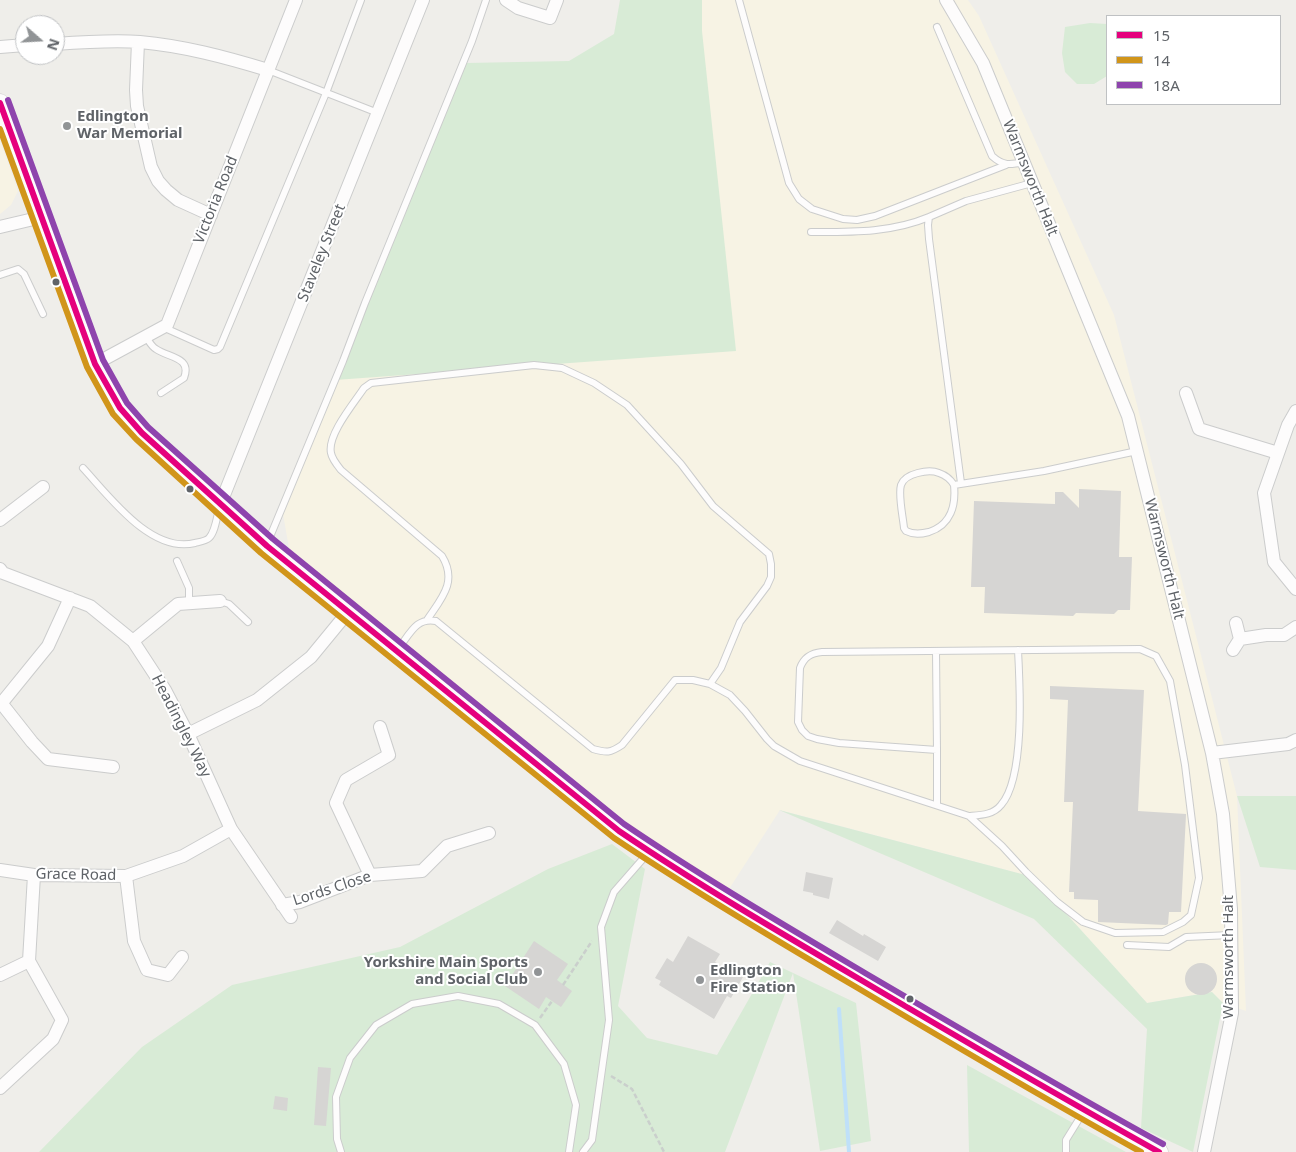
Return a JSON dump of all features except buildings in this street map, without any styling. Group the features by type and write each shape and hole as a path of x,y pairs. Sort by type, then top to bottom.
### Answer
{"main road":[{"path":"0,103 95,364 120,408 142,433 220,505 267,546 396,651 619,831 649,852 724,900 1084,1111 1159,1152"}],"street":[{"name":"Victoria Road","path":"163,327 167,325 296,0"},
{"name":"Staveley Street","path":"220,505 423,0"},
{"path":"506,0 518,8 550,18 557,0"},
{"name":"Warmsworth Halt","path":"946,0 983,63 1128,416 1212,753 1223,814 1231,908 1232,1013 1204,1152"},
{"path":"138,42 137,106 151,167 158,181 178,200 211,215"},
{"path":"65,43 138,42 173,46 219,55 268,70"},
{"path":"0,47 15,46"},
{"path":"0,227 42,217"},
{"path":"95,364 163,327"},
{"path":"1186,393 1199,429 1278,453"},
{"path":"1296,411 1292,426 1278,453 1264,493 1274,562 1296,589"},
{"path":"0,520 44,487"},
{"name":"Headingley Way","path":"0,569 3,573 90,606 133,641 165,690 188,734 231,830 291,917"},
{"path":"70,598 48,646 1,704 48,759 113,767"},
{"path":"133,641 178,604 220,601"},
{"path":"188,734 257,700 311,657 348,612"},
{"path":"1234,650 1240,639 1236,623"},
{"path":"1240,639 1266,635 1284,635 1296,627"},
{"path":"370,875 336,803 346,780 389,755 380,728"},
{"path":"1212,753 1288,744 1296,740"},
{"name":"Grace Road","path":"0,870 34,875 126,876 183,856 231,830"},
{"name":"Lords Close","path":"282,905 300,902 370,875 422,871 447,846 489,833"},
{"path":"0,1088 53,1039 62,1020 29,961 34,875"},
{"path":"126,876 134,941 147,970 168,974 182,957"},
{"path":"0,975 29,961"}],"lane":[{"path":"163,327 214,350 220,347 326,93 361,0"},
{"path":"267,546 472,41 486,0"},
{"path":"739,0 789,183 799,199 812,209 843,219 857,220 876,216 1006,165 1024,162"},
{"path":"937,27 992,156 999,163 1006,165"},
{"path":"268,70 378,113"},
{"path":"811,232 872,232 915,223 966,201 1032,183"},
{"path":"929,218 929,232 958,484 951,515 940,528 916,534 906,531 904,528 900,490 902,482 909,476 934,472 958,484 1044,471 1137,451"},
{"path":"0,275 18,268 24,274 43,314"},
{"path":"146,337 156,349 180,360 186,366 187,370 184,378 161,394"},
{"path":"427,620 444,596 449,583 449,571 446,562 442,556 341,470 330,455 330,446 334,434 364,388 371,383 534,365 562,368 594,383 627,406 681,464 712,506 769,554 771,576 768,586 740,622 721,668 710,684"},
{"path":"83,468 136,523 151,534 185,546 210,537 220,505"},
{"path":"177,561 189,588 189,604"},
{"path":"220,601 230,604 248,622"},
{"path":"396,651 419,622 427,620 436,622 594,749 606,753 622,745 675,680 692,680 710,684 730,695 745,710 767,740 774,746 800,761 969,816 1002,846 1057,902 1083,922 1115,933 1163,932 1183,922 1191,915 1199,878 1185,766 1170,680 1156,656 1140,649 822,652 807,656 802,662 800,668 798,722 808,736 817,740 840,743 937,750"},
{"path":"969,816 990,814 1000,806 1010,792 1016,766 1020,704 1018,650"},
{"path":"936,651 937,805"},
{"path":"583,1152 592,1140 609,1020 602,927 614,892 649,852"},
{"path":"1127,945 1169,947 1186,937 1231,935"},
{"path":"342,1152 337,1139 336,1097 350,1058 376,1025 412,1004 458,996 499,1004 535,1025 564,1064 576,1104 569,1152"},
{"path":"1066,1152 1066,1140 1084,1111"}],"path":[{"path":"563,984 602,927"},
{"path":"535,1025 552,1001"},
{"path":"603,1070 632,1089 664,1152"}],"shaded area":[{"path":"702,0 968,0 979,16 1114,315 1237,796 1246,1011 1223,1003 1212,992 1147,1003 1033,877 780,810 729,889 724,900 662,860 292,566 282,508 335,380 702,31"},
{"path":"0,140 18,191 11,205 0,214"}],"green space":[{"path":"620,0 702,0 702,31 736,351 335,380 466,63 569,61 614,34"},
{"path":"1090,23 1106,24 1106,77 1094,84 1077,84 1065,72 1062,53 1065,27"},
{"path":"1237,796 1296,796 1296,870 1260,867"},
{"path":"779,810 1033,877 1147,1003 1212,992 1223,1003 1193,1152 1141,1128 1147,1029 1034,919"},
{"path":"612,844 645,869 618,1006 647,1038 717,1055 770,962 856,1003 871,1141 820,1151 793,973 725,1152 39,1152 142,1047 232,985 400,947 548,869"},
{"path":"967,1065 1126,1152 969,1152"}],"waterway":[{"path":"839,1009 849,1152"}],"transit line":[{"name":"18A","path":"8,100 103,360 127,403 148,427 273,539 624,824 713,882 804,937 1014,1060 1163,1144"},
{"name":"15","path":"0,103 95,364 120,408 142,433 267,546 619,831 769,926 1159,1152"},
{"name":"14","path":"0,129 87,367 113,414 136,439 261,553 614,838 704,896 795,951 998,1071 1141,1152"}],"place":[{"name":"Edlington War Memorial","path":"67,126"},
{"name":"Yorkshire Main Sports and Social Club","path":"538,972"},
{"name":"Edlington Fire Station","path":"700,980"}]}
